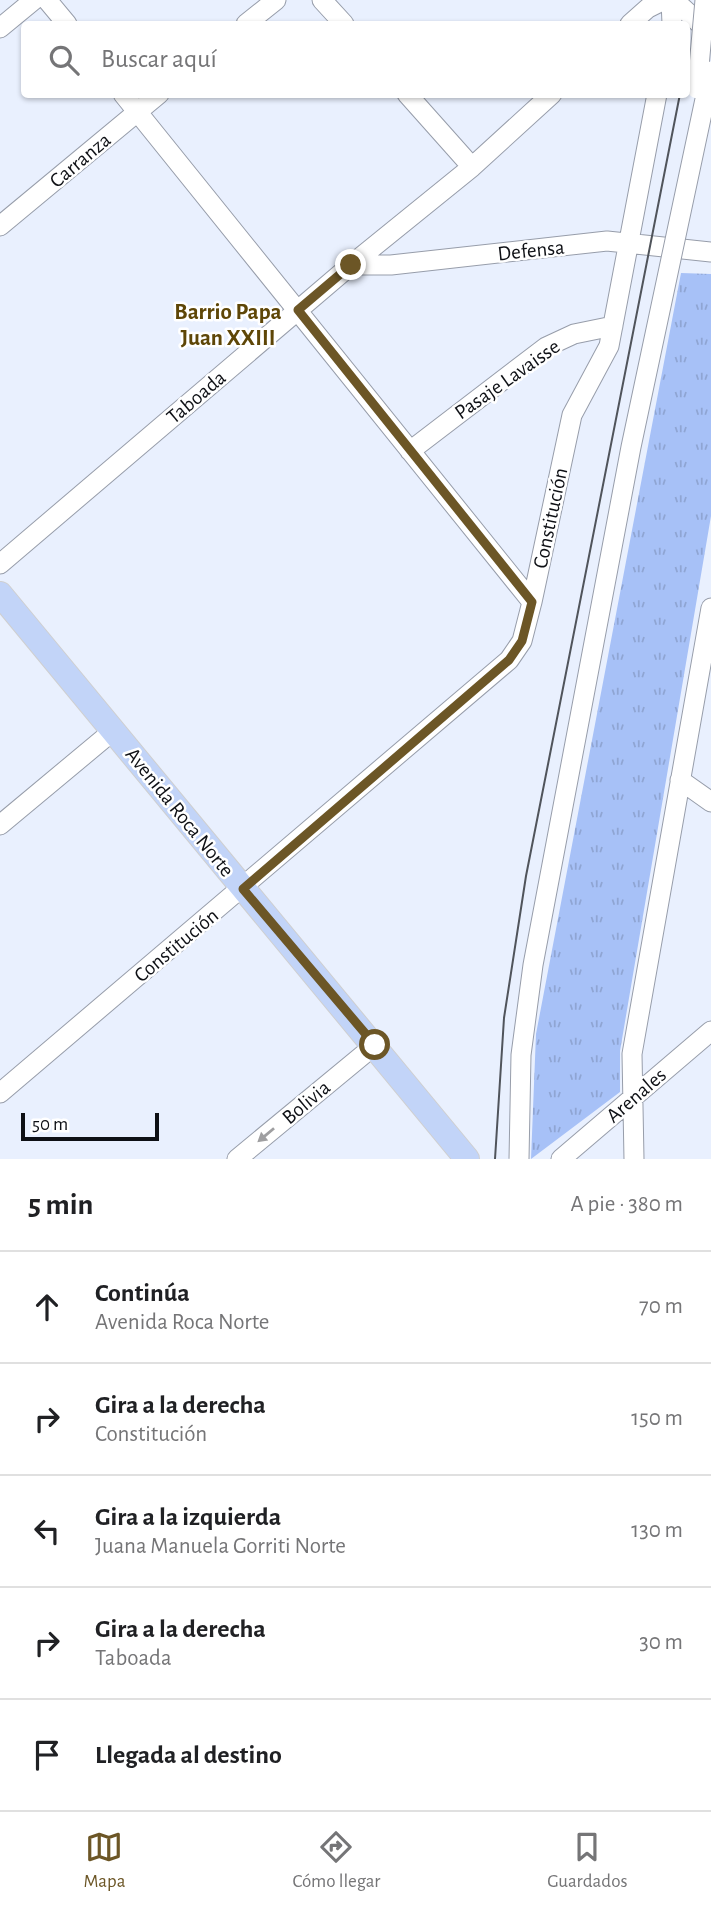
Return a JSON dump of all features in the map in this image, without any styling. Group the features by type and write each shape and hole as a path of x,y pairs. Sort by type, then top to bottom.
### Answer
{"main road":[{"name":"Avenida Roca Norte","path":"0,594 467,1159"}],"street":[{"path":"0,28 34,0"},
{"path":"47,0 64,21"},
{"path":"250,21 276,0"},
{"path":"322,0 341,21"},
{"path":"634,21 664,0"},
{"path":"672,21 673,0"},
{"path":"673,0 711,34"},
{"path":"519,1159 521,1055 533,965 631,447 691,155 705,0"},
{"path":"691,155 707,107 711,71"},
{"path":"126,98 532,602"},
{"name":"Carranza","path":"0,226 154,98"},
{"path":"411,98 471,167"},
{"name":"Taboada","path":"0,564 351,265 471,167 548,98"},
{"name":"Constitución","path":"0,1094 509,660 522,641 572,415 605,358 613,326 656,98"},
{"name":"Defensa","path":"351,265 391,265 607,241 711,252"},
{"name":"Pasaje Lavaisse","path":"410,451 546,347 573,334 613,326"},
{"path":"634,1159 632,1054 711,608"},
{"path":"0,825 114,730"},
{"path":"680,780 711,802"},
{"name":"Arenales","path":"561,1159 711,1031"},
{"name":"Bolivia","path":"237,1159 375,1045"}],"green space":[{"path":"681,273 711,274 711,516 620,1051 620,1092 531,1159 536,1034"}],"tram line":[{"path":"690,53 710,0"},
{"path":"495,1159 504,1018 526,876 679,98"}],"district":[{"name":"Barrio Papa Juan XXIII","path":"228,324"}],"route":[{"path":"351,265 298,310 532,602 522,641 509,660 243,889 375,1045"}]}
